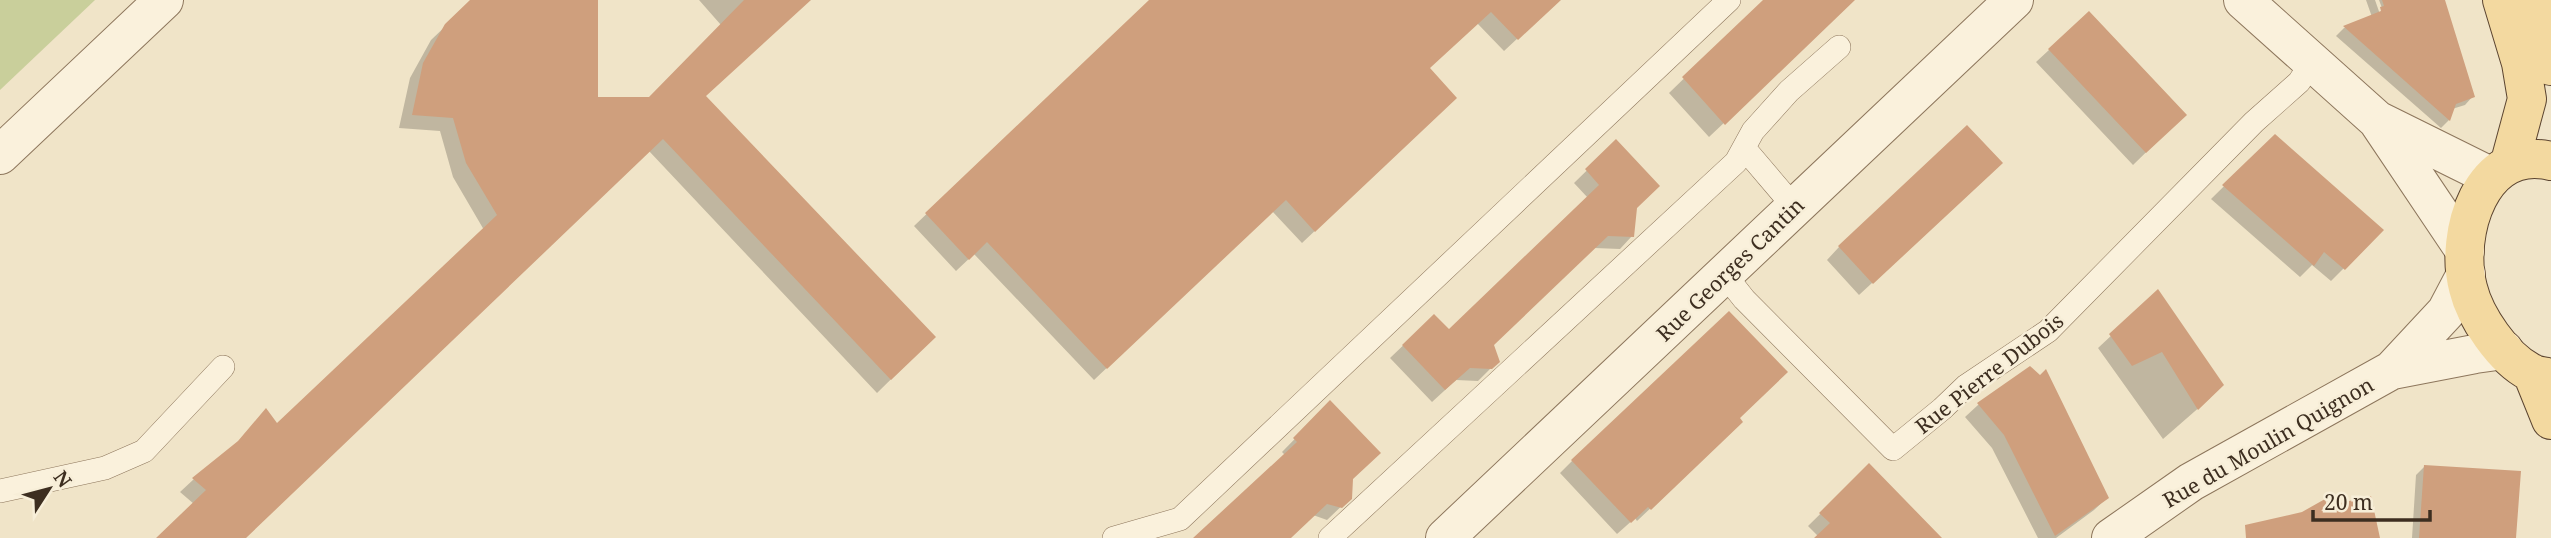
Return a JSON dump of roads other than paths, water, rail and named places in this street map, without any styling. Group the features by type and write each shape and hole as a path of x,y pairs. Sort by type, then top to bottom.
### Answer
{"main road":[{"path":"2502,0 2521,63 2527,99 2501,169 2475,201 2467,234 2468,289 2486,328 2529,367 2551,421"},
{"path":"2532,0 2551,66"},
{"path":"2501,169 2551,161"}],"street":[{"path":"0,155 164,0"},
{"name":"Rue Georges Cantin","path":"1446,538 2014,0"},
{"path":"2243,0 2377,120 2466,262"},
{"path":"2377,120 2501,169"},
{"name":"Rue du Moulin Quignon","path":"2111,538 2191,482 2392,370 2446,312 2466,262"},
{"name":"Rue du Moulin Quignon","path":"2392,370 2474,354 2529,367"}],"lane":[{"path":"1114,538 1180,519 1729,0"},
{"path":"1330,538 1736,162 1754,131 1789,91 1839,47"},
{"name":"Rue Pierre Dubois","path":"1725,275 1744,299 1893,449 1966,386 2048,331 2253,122 2299,82 2312,62"},
{"path":"1744,148 1795,208"},
{"path":"0,491 105,468 145,451 223,367"}]}
